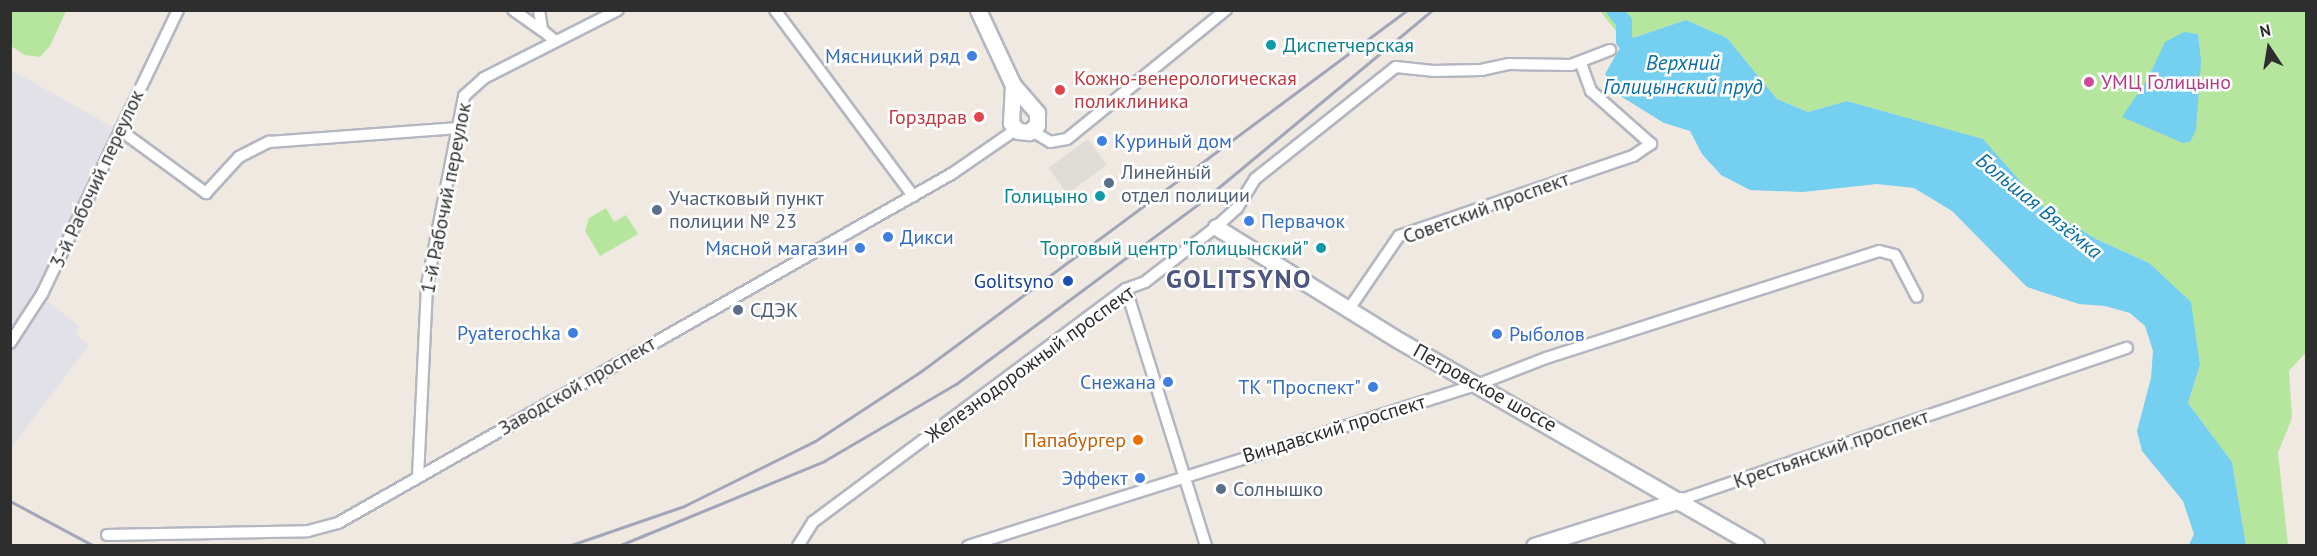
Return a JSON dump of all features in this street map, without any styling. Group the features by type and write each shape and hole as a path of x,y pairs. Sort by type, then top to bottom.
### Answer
{"street":[{"name":"3-й Рабочий переулок","path":"10,343 42,294 178,10"},
{"path":"513,10 555,41"},
{"path":"538,10 542,30"},
{"name":"1-й Рабочий переулок","path":"418,477 427,285 458,128 469,89 555,41 618,10"},
{"path":"776,10 913,196"},
{"path":"978,10 1013,85 1032,107 1038,119 1032,131"},
{"path":"1013,85 1011,123 1016,130 1032,131 1050,142 1067,139 1226,10"},
{"name":"Железнодорожный проспект","path":"798,546 813,522 1126,289 1145,282 1216,227 1237,208 1255,179 1396,67 1481,70 1509,64 1539,67 1581,63 1610,50"},
{"name":"Советский проспект","path":"1349,309 1399,236 1633,156 1651,144 1591,91 1581,63"},
{"path":"1012,112 1021,105 1032,107"},
{"path":"120,130 206,193 239,157 269,142 458,128"},
{"name":"Заводской проспект","path":"107,535 308,531 338,523 970,163 1016,130"},
{"name":"Петровское шоссе","path":"1216,227 1349,309 1756,546"},
{"name":"Виндавский проспект","path":"968,546 1182,476 1479,384 1546,358 1879,251 1895,255 1917,297"},
{"path":"1126,289 1182,476 1206,546"},
{"name":"Крестьянский проспект","path":"1534,546 1680,500 2127,348"}],"shaded area":[{"path":"11,70 116,129 56,247 63,253 23,330 46,300 79,326 76,335 89,345 11,448"},
{"path":"1088,139 1107,165 1067,194 1048,168"}],"green space":[{"path":"10,11 66,11 50,46 40,57 25,55 11,46"},
{"path":"1600,11 2306,11 2306,352 2289,371 2292,418 2278,453 2288,545 2246,545 2232,462 2188,403 2200,365 2149,263 2096,239 2042,206 1982,139 1847,101 1808,112 1777,99 1727,38 1686,20 1624,41"},
{"path":"606,208 614,222 626,215 638,234 600,256 585,231 589,218"}],"water":[{"name":"Верхний Голицынский пруд","path":"1686,20 1727,38 1777,99 1808,112 1847,101 1983,139 2042,206 2096,239 2149,263 2191,302 2200,365 2188,403 2232,462 2246,545 2189,545 2194,534 2183,501 2142,451 2137,431 2151,378 2153,351 2145,326 2130,313 2105,306 2079,304 2027,287 1952,211 1914,188 1877,184 1803,192 1750,190 1721,175 1702,154 1690,131 1664,123 1614,92 1605,74 1624,41"},
{"path":"2184,32 2198,34 2201,61 2196,130 2190,142 2183,143 2122,117 2148,78 2165,42"}],"waterway":[{"name":"Большая Вязёмка","path":"1614,10 1624,22 1624,41 1641,53"}],"railway":[{"path":"568,546 684,506 815,441 920,372 1407,10"},
{"path":"618,546 824,461 956,384 1201,202 1432,10"},
{"path":"10,501 94,546"}],"place":[{"name":"Диспетчерская","path":"1271,45"},
{"name":"Мясницкий ряд","path":"972,56"},
{"name":"УМЦ Голицыно","path":"2089,82"},
{"name":"Кожно-венерологическая поликлиника","path":"1060,90"},
{"name":"Горздрав","path":"979,117"},
{"name":"Куриный дом","path":"1102,141"},
{"name":"Линейный отдел полиции","path":"1109,183"},
{"name":"Голицыно","path":"1100,196"},
{"name":"Участковый пункт полиции № 23","path":"657,210"},
{"name":"Первачок","path":"1249,221"},
{"name":"Дикси","path":"888,237"},
{"name":"Мясной магазин","path":"860,248"},
{"name":"Торговый центр \"Голицынский\"","path":"1321,248"},
{"name":"Golitsyno","path":"1068,281"},
{"name":"СДЭК","path":"738,310"},
{"name":"Pyaterochka","path":"573,333"},
{"name":"Рыболов","path":"1497,334"},
{"name":"Снежана","path":"1168,382"},
{"name":"ТК \"Проспект\"","path":"1373,387"},
{"name":"Папабургер","path":"1138,440"},
{"name":"Эффект","path":"1140,478"},
{"name":"Солнышко","path":"1221,489"}],"district":[{"name":"GOLITSYNO","path":"1239,279"}]}
